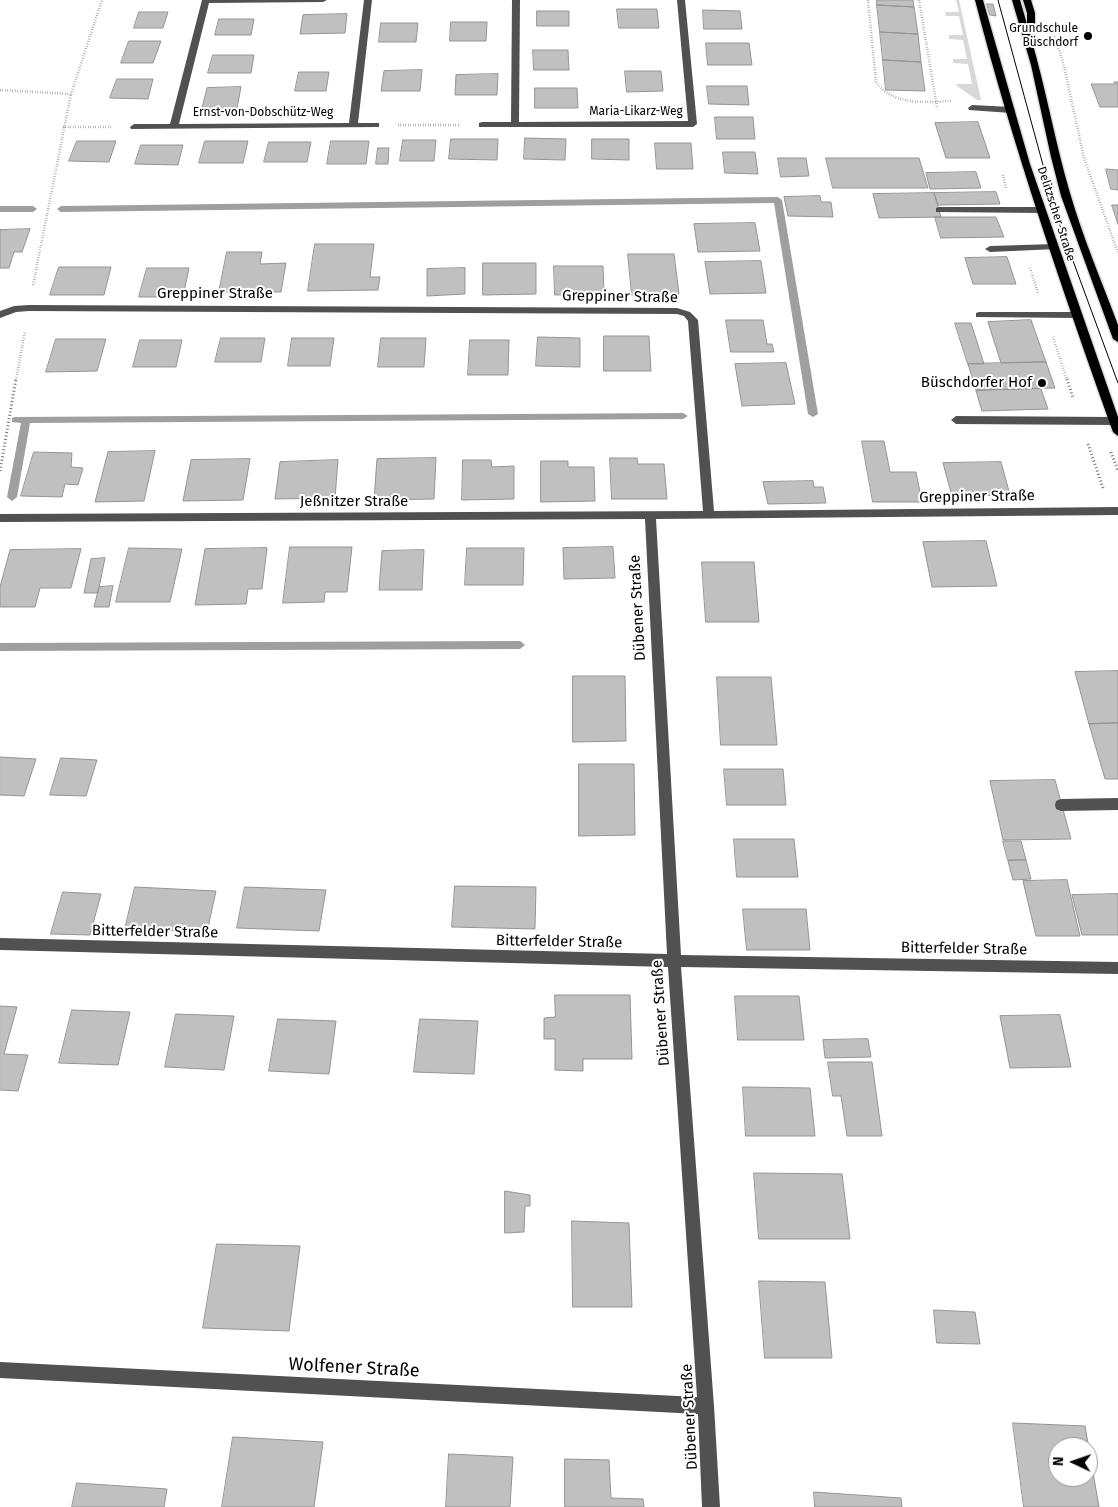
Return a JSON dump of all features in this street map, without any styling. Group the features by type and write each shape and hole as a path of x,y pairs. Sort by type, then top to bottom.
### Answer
{"main road":[{"name":"Delitzscher Straße","path":"979,0 995,64 1011,110 1040,210 1118,432"},
{"name":"Delitzscher Straße","path":"1016,0 1066,196 1118,339"},
{"path":"1027,0 1031,13 1030,49"}],"street":[{"path":"206,0 323,0"},
{"name":"Ernst-von-Dobschütz-Weg","path":"174,126 206,0"},
{"name":"Ernst-von-Dobschütz-Weg","path":"353,125 368,0"},
{"path":"515,125 516,0"},
{"name":"Maria-Likarz-Weg","path":"482,125 693,124 680,0"},
{"path":"972,108 1011,110"},
{"name":"Ernst-von-Dobschütz-Weg","path":"134,127 376,125"},
{"path":"939,210 1040,210"},
{"path":"990,249 1054,247"},
{"name":"Greppiner Straße","path":"0,315 14,309 28,308 677,311 687,314 693,320 709,515 1118,511"},
{"path":"979,315 1077,315"},
{"path":"956,420 1114,420"},
{"name":"Jeßnitzer Straße","path":"0,518 709,515"},
{"name":"Dübener Straße","path":"650,516 674,961 706,1406 710,1507"},
{"path":"1062,805 1118,804"},
{"name":"Bitterfelder Straße","path":"0,944 674,961 1118,968"},
{"name":"Wolfener Straße","path":"0,1370 706,1406"}],"path":[{"path":"50,194 71,94 102,0"},
{"path":"868,0 878,88 888,95 902,100 952,101"},
{"path":"919,0 937,107"},
{"path":"1055,35 1064,66 1084,158 1118,253"},
{"path":"0,90 71,94"},
{"path":"376,125 482,125"},
{"path":"63,127 134,127"}],"shaded area":[{"path":"956,0 959,0 981,100 977,100 956,84 972,84 968,64 953,63 953,59 967,59 963,40 949,39 949,35 963,35 959,16 946,16 945,12 959,12"}],"building":[{"path":"877,0 913,0 914,7 877,5"},
{"path":"987,4 993,4 996,16 990,15"},
{"path":"877,5 914,7 918,34 880,32"},
{"path":"617,9 657,9 659,28 619,28"},
{"path":"703,10 740,11 742,29 704,29"},
{"path":"537,11 569,11 569,26 537,26"},
{"path":"139,12 168,12 163,28 134,28"},
{"path":"347,14 345,33 300,34 303,15"},
{"path":"219,19 254,19 251,35 215,35"},
{"path":"451,22 487,22 486,41 450,41"},
{"path":"381,23 418,23 416,42 379,42"},
{"path":"880,32 918,34 921,62 883,60"},
{"path":"129,41 161,41 153,63 121,63"},
{"path":"706,43 749,43 752,65 708,65"},
{"path":"533,50 568,50 569,70 534,70"},
{"path":"213,55 254,55 251,73 208,73"},
{"path":"883,60 921,62 925,91 886,90"},
{"path":"422,70 420,91 381,91 384,71"},
{"path":"625,71 661,71 663,91 627,92"},
{"path":"299,72 329,72 326,91 295,91"},
{"path":"498,74 497,95 455,95 456,75"},
{"path":"117,79 153,79 148,99 110,98"},
{"path":"1114,82 1118,82 1118,107 1100,107 1091,84 1115,84"},
{"path":"707,86 747,86 749,105 709,104"},
{"path":"241,87 237,108 202,108 207,88"},
{"path":"535,88 577,88 578,108 535,108"},
{"path":"715,117 753,117 755,139 717,139"},
{"path":"978,122 990,158 946,158 935,123"},
{"path":"525,138 566,139 565,160 524,159"},
{"path":"451,139 498,139 497,160 449,159"},
{"path":"592,139 629,139 629,160 592,159"},
{"path":"403,140 436,140 434,161 400,161"},
{"path":"77,141 116,141 109,162 69,161"},
{"path":"205,141 248,141 243,163 199,163"},
{"path":"331,141 369,141 366,164 327,164"},
{"path":"269,142 311,142 307,162 264,162"},
{"path":"655,143 691,143 693,169 657,169"},
{"path":"141,145 183,145 178,165 135,164"},
{"path":"378,148 389,148 388,164 376,164"},
{"path":"723,152 755,152 758,174 725,173"},
{"path":"778,158 806,158 809,176 781,177"},
{"path":"826,158 919,158 928,188 833,188"},
{"path":"1106,169 1118,170 1118,190 1111,189"},
{"path":"976,172 981,188 930,189 926,173"},
{"path":"996,192 1000,204 938,205 934,193"},
{"path":"934,193 941,217 879,218 873,194"},
{"path":"820,196 821,202 831,202 833,217 788,216 784,197"},
{"path":"1112,205 1118,205 1118,224"},
{"path":"935,217 996,217 1004,237 941,238"},
{"path":"755,223 760,251 698,252 694,224"},
{"path":"30,229 22,252 14,252 9,268 0,268 0,230"},
{"path":"315,244 374,244 370,277 380,277 378,290 308,291"},
{"path":"227,252 262,252 260,264 286,263 281,292 219,292"},
{"path":"628,254 674,254 679,294 632,295"},
{"path":"1007,257 1016,284 973,284 965,258"},
{"path":"761,261 766,293 710,294 705,262"},
{"path":"483,263 536,263 536,294 483,295"},
{"path":"554,266 603,266 604,294 555,295"},
{"path":"59,267 111,267 104,295 50,295"},
{"path":"147,268 189,268 183,297 139,297"},
{"path":"465,268 465,294 427,296 427,269"},
{"path":"726,320 763,320 767,344 772,344 774,352 731,352"},
{"path":"1031,320 1046,362 1001,363 988,322"},
{"path":"955,323 971,323 984,364 968,364"},
{"path":"604,336 649,336 651,371 604,371"},
{"path":"538,337 580,338 580,367 536,366"},
{"path":"221,338 265,338 261,362 215,362"},
{"path":"292,338 334,338 330,366 288,366"},
{"path":"381,338 426,338 424,367 378,367"},
{"path":"56,339 106,339 97,371 46,372"},
{"path":"140,340 182,340 176,367 133,367"},
{"path":"470,340 509,340 508,375 468,375"},
{"path":"1046,362 1055,388 976,390 968,364"},
{"path":"786,363 795,404 742,406 735,364"},
{"path":"1041,389 1048,409 982,411 976,391"},
{"path":"862,441 884,441 890,472 916,472 922,502 873,502"},
{"path":"155,451 144,501 95,502 108,452"},
{"path":"34,452 72,453 71,467 83,468 78,485 65,484 62,497 21,496"},
{"path":"436,458 434,499 374,500 377,459"},
{"path":"610,458 637,458 638,464 664,464 667,499 612,499"},
{"path":"250,459 243,500 183,501 191,460"},
{"path":"338,460 335,498 275,499 280,462"},
{"path":"463,460 491,460 492,467 514,466 514,499 462,500"},
{"path":"541,461 568,461 568,467 594,467 595,501 541,502"},
{"path":"1001,462 1010,495 952,496 943,463"},
{"path":"813,481 814,487 823,487 826,503 768,504 763,482"},
{"path":"986,541 997,586 932,587 923,542"},
{"path":"290,547 352,547 347,592 325,592 324,602 283,603"},
{"path":"613,547 615,578 564,579 563,548"},
{"path":"129,548 182,549 170,602 116,602"},
{"path":"267,548 262,589 248,589 246,604 195,605 205,549"},
{"path":"467,548 524,548 523,585 465,585"},
{"path":"81,549 71,588 40,588 35,607 0,607 0,587 10,550"},
{"path":"424,550 422,590 379,590 382,551"},
{"path":"105,558 98,593 84,593 91,559"},
{"path":"702,562 754,562 759,622 706,622"},
{"path":"113,586 109,607 94,607 99,587"},
{"path":"1118,671 1118,723 1089,724 1075,672"},
{"path":"573,676 625,676 626,741 573,742"},
{"path":"717,677 771,677 777,745 721,745"},
{"path":"1118,723 1118,779 1105,779 1089,724"},
{"path":"0,757 36,759 24,796 0,795"},
{"path":"61,758 97,760 86,796 50,795"},
{"path":"579,764 634,764 635,835 579,836"},
{"path":"724,769 783,769 786,805 727,805"},
{"path":"1055,780 1071,839 1003,840 990,781"},
{"path":"734,839 794,839 798,877 737,877"},
{"path":"1003,841 1021,841 1026,860 1008,860"},
{"path":"1026,860 1031,879 1013,880 1008,861"},
{"path":"1067,880 1080,936 1036,936 1023,881"},
{"path":"455,886 536,887 535,929 452,927"},
{"path":"135,887 216,891 207,932 125,929"},
{"path":"245,887 326,890 319,931 237,928"},
{"path":"63,892 101,894 90,935 51,934"},
{"path":"1118,894 1118,935 1082,935 1072,895"},
{"path":"743,909 806,909 810,950 747,950"},
{"path":"555,995 630,995 632,1059 583,1059 583,1071 555,1070 555,1039 544,1039 544,1018 555,1017"},
{"path":"735,996 799,996 804,1040 738,1040"},
{"path":"0,1006 17,1007 4,1054 28,1055 18,1091 0,1090"},
{"path":"72,1010 130,1012 118,1065 59,1063"},
{"path":"176,1014 234,1016 224,1070 165,1067"},
{"path":"1060,1015 1071,1067 1010,1068 1000,1016"},
{"path":"278,1019 336,1021 329,1074 269,1071"},
{"path":"420,1019 478,1021 474,1074 414,1072"},
{"path":"868,1039 871,1057 825,1058 823,1040"},
{"path":"828,1062 872,1062 882,1136 847,1136 841,1096 833,1096"},
{"path":"743,1087 810,1088 815,1136 746,1136"},
{"path":"754,1173 842,1174 850,1239 759,1239"},
{"path":"505,1191 530,1195 530,1206 525,1206 524,1232 505,1233"},
{"path":"572,1221 629,1223 632,1307 573,1307"},
{"path":"217,1244 300,1246 289,1331 203,1328"},
{"path":"759,1281 825,1282 832,1358 765,1358"},
{"path":"934,1310 975,1312 980,1344 937,1343"},
{"path":"1013,1423 1085,1426 1087,1437 1048,1437 1048,1487 1096,1487 1099,1507 1024,1507"},
{"path":"233,1437 323,1442 314,1507 222,1507"},
{"path":"449,1454 513,1457 510,1507 446,1507"},
{"path":"565,1459 609,1460 611,1498 643,1499 644,1507 565,1507"},
{"path":"77,1483 167,1489 164,1507 72,1507"},
{"path":"814,1492 901,1498 902,1507 815,1507"}],"waterway":[{"path":"61,209 778,200 813,414"},
{"path":"0,209 33,209"},
{"path":"15,420 683,416"},
{"path":"12,497 26,421"},
{"path":"0,647 520,645"}],"tram line":[{"path":"998,0 1058,220 1118,383"}],"place":[{"name":"Grundschule Büschdorf","path":"1088,36"},
{"name":"Büschdorfer Hof","path":"1042,383"}]}
